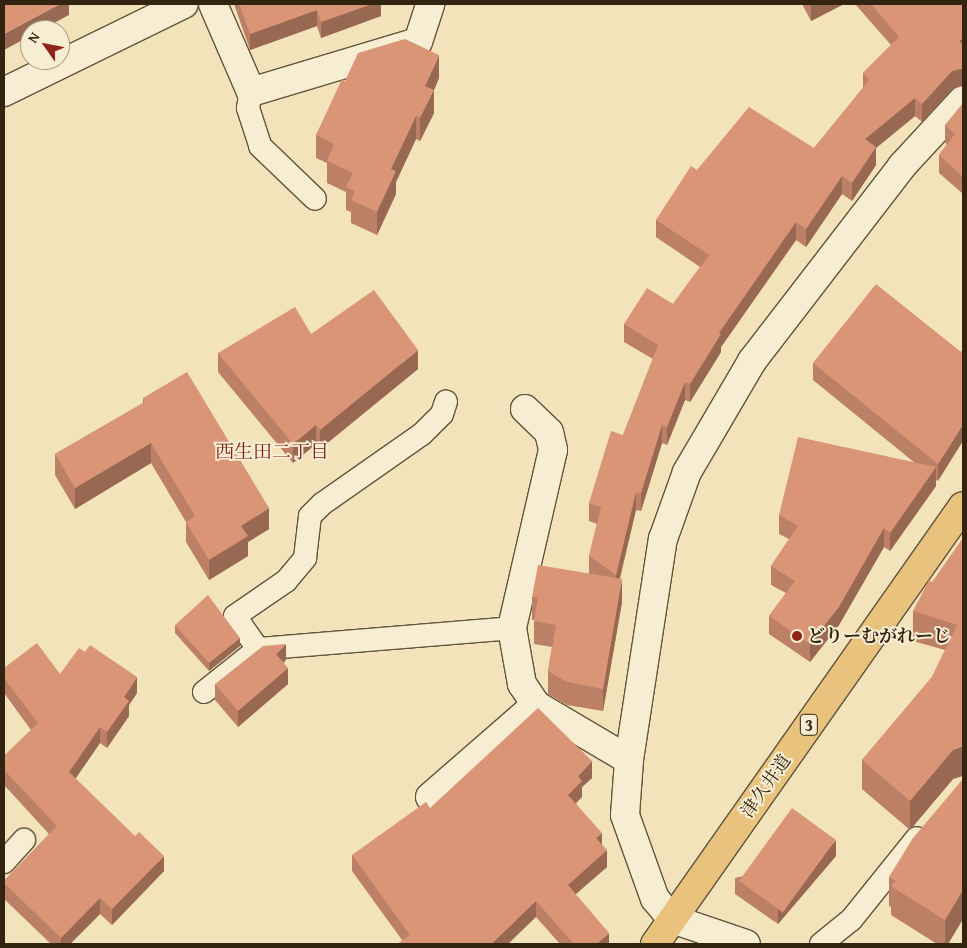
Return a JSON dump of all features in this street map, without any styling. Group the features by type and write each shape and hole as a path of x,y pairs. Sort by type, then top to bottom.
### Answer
{"main road":[{"name":"津久井道","path":"655,944 963,506"}],"street":[{"path":"4,92 184,4"},
{"path":"213,4 251,92 418,42 430,4"},
{"path":"746,944 672,919 656,899 625,815 629,760 664,540 687,472 752,361 902,166 963,100"},
{"path":"525,409 549,432 553,450 512,628 520,676 536,705 629,760"},
{"path":"430,797 536,705"}],"lane":[{"path":"251,92 248,108 260,146 315,199"},
{"path":"258,649 235,616 286,582 305,558 310,516 322,504 422,434 442,414 446,402"},
{"path":"204,692 258,649 512,628"},
{"path":"821,944 851,920 930,825"},
{"path":"4,862 24,840"}],"building":[{"path":"4,4 60,4 30,20 20,20 20,25 4,34"},
{"path":"239,4 372,4 321,22 317,10 250,34"},
{"path":"871,4 963,4 963,38 959,41 963,45 963,68 952,71 922,104 915,98 865,139 876,147 852,183 842,176 806,229 796,222 719,333 721,334 690,384 685,382 667,427 662,425 641,493 636,492 616,575 589,556 601,507 589,503 611,431 623,435 658,345 624,324 647,288 673,304 709,255 656,220 691,166 697,170 749,107 814,148 869,80 863,73 899,37"},
{"path":"405,39 439,55 425,86 434,90 420,118 416,116 391,169 396,171 377,212 351,200 355,191 346,187 353,173 327,161 334,144 316,135 342,79 345,81 358,53"},
{"path":"963,103 962,176 939,155 955,134 945,125"},
{"path":"876,284 961,352 963,348 963,424 938,464 813,363"},
{"path":"374,290 418,350 320,430 316,425 293,444 218,353 295,307 311,334"},
{"path":"187,372 269,508 241,526 248,536 209,560 186,522 195,516 151,443 75,488 55,454 145,402 143,398"},
{"path":"798,437 936,467 890,533 884,528 839,607 810,644 769,616 795,581 771,566 798,526 779,515"},
{"path":"963,538 963,746 953,750 910,801 862,760 932,677 957,625 913,611 929,580 932,582"},
{"path":"538,565 622,579 603,689 567,682 548,671 556,625 534,621 538,597 532,597"},
{"path":"208,595 240,638 209,663 175,625"},
{"path":"37,643 60,674 79,648 85,652 90,645 137,677 124,697 129,701 107,732 100,727 69,772 135,836 139,832 164,856 112,909 100,898 61,938 4,883 57,826 4,770 4,756 38,723 4,678 4,668"},
{"path":"286,644 276,654 288,668 238,711 215,684 263,646"},
{"path":"538,708 592,761 578,776 582,781 568,795 602,833 596,838 607,850 568,885 609,933 597,944 574,944 536,901 491,944 397,944 410,935 352,855 426,802 430,808"},
{"path":"963,779 963,890 945,920 891,886 896,881 889,877 913,838"},
{"path":"792,808 836,840 783,913 739,881"}],"place":[{"name":"どりーむがれーじ","path":"797,636"}],"district":[{"name":"西生田二丁目","path":"272,452"}]}
